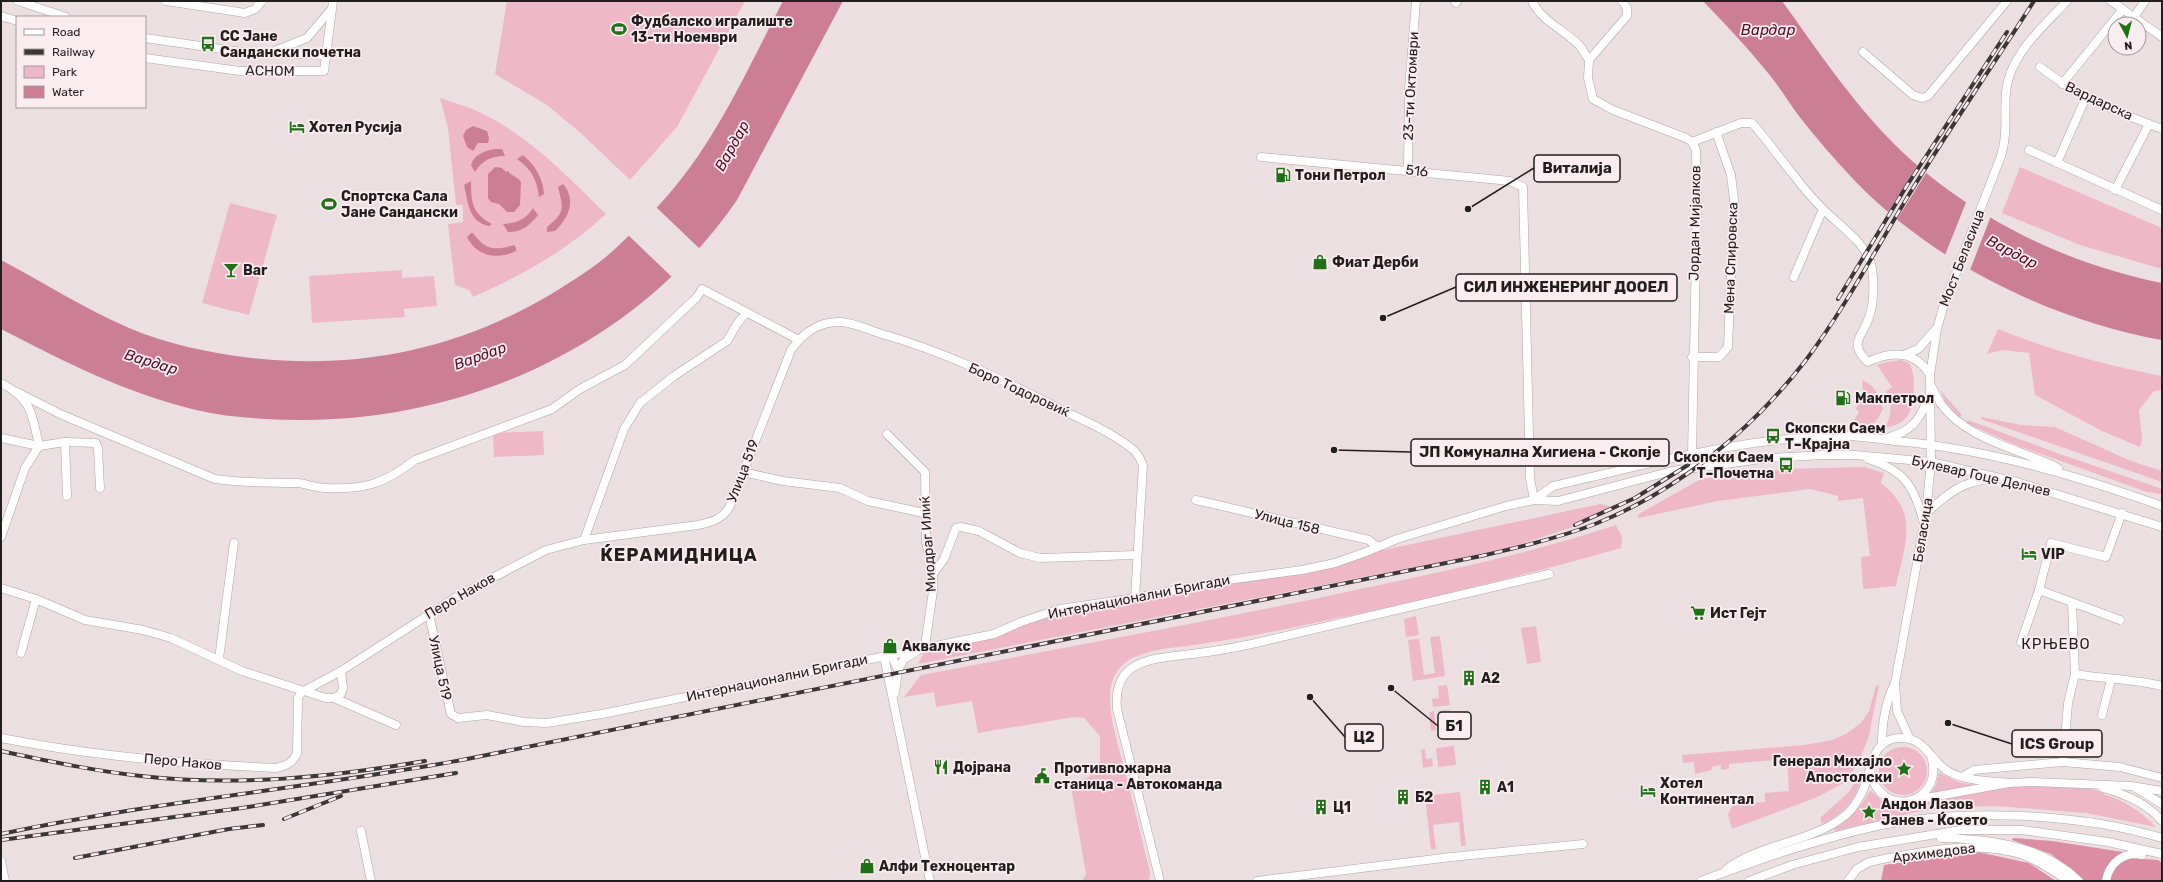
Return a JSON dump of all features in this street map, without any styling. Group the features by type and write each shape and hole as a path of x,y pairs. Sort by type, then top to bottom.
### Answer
{"street":[{"path":"18,1 63,16"},
{"path":"166,1 245,13 255,9 262,1"},
{"name":"23-ти Октомври","path":"1408,170 1409,89 1416,1"},
{"path":"1532,1 1536,9 1550,23 1580,46 1588,60 1588,78 1593,99 1613,110 1692,142 1741,124 1752,123 1823,209 1861,246 1869,258 1872,269 1872,307 1870,316 1858,340 1860,355 1868,362 1880,358 1902,355 1918,349 1937,329"},
{"path":"1588,60 1627,16 1627,8 1622,1"},
{"path":"1863,52 1914,95 1922,98 1928,96 2007,1"},
{"name":"Мост Беласица","path":"1930,375 1937,329 1944,304 2005,143 2006,91 2013,68 2032,39 2067,1"},
{"path":"2111,1 2133,16"},
{"path":"2135,16 2145,1"},
{"path":"258,53 283,49 307,38 320,24 332,5"},
{"path":"326,55 332,5"},
{"path":"2062,84 2123,9"},
{"path":"1,16 16,21"},
{"path":"2147,26 2162,37"},
{"name":"АСНОМ","path":"146,38 208,48 258,53 326,55 324,71 240,70 146,58"},
{"name":"Вардарска","path":"2040,66 2062,84 2086,97 2162,129"},
{"path":"2057,163 2086,97"},
{"path":"2115,190 2149,124"},
{"name":"Мена Спировска","path":"1692,357 1719,357 1728,348 1734,200 1731,175 1716,132"},
{"name":"Јордан Мијалков","path":"1692,142 1696,150 1697,201 1692,357 1694,412 1692,454"},
{"path":"2029,150 2162,210"},
{"name":"516","path":"1261,157 1510,181 1523,186 1530,478 1534,500"},
{"path":"1794,277 1823,209"},
{"path":"1,383 60,414 216,479 237,482 300,483 323,488 353,488 378,484 399,472 415,460 552,409 580,389 625,365 698,297 702,289 799,340"},
{"path":"584,540 624,429 640,403 674,376 727,341 737,324 746,313"},
{"name":"Боро Тодоровиќ","path":"799,340 816,326 829,323 852,324 930,350 1011,383 1132,448 1143,465 1136,555 1135,598"},
{"name":"Улица 519","path":"584,540 714,522 722,517 728,510 791,350 799,340"},
{"path":"1902,355 1915,358 1922,362 1930,375"},
{"name":"Беласица","path":"1910,739 1897,711 1895,683 1926,514 1931,462 1930,375"},
{"path":"1883,440 1903,433 1911,427 1923,410 1930,388"},
{"path":"1930,388 1941,403 1962,424 1980,434 2073,476"},
{"path":"1,537 25,468 39,446 28,405 18,392"},
{"name":"Миодраг Илиќ","path":"886,434 925,472 924,513 926,542 933,574 925,646"},
{"name":"Булевар Гоце Делчев","path":"1534,500 1553,486 1692,454 1769,442 1846,436 1931,445 2007,459 2073,476 2162,506"},
{"path":"1,438 39,446 65,442 96,444 98,448 100,488"},
{"path":"65,442 67,496"},
{"path":"1855,455 1883,464 1906,480 1918,502 1924,524"},
{"name":"Булевар Гоце Делчев","path":"1534,500 1558,501 1672,471 1735,462 1791,456 1855,455 1931,462 2017,482 2162,526"},
{"path":"742,472 783,481 840,488 868,501 924,513"},
{"path":"1926,514 1956,489 1972,481 1991,479 2017,482"},
{"name":"Улица 158","path":"1196,500 1370,540 1377,547"},
{"name":"Интернационални Бригади","path":"458,718 487,715 524,722 547,723 578,719 925,646 994,634 1021,622 1060,609 1135,598 1228,580 1302,570 1335,563 1397,539 1462,518 1534,500"},
{"path":"2021,642 2039,590 2051,544 2106,557 2122,513"},
{"path":"933,574 944,559 956,528 961,527 979,531 1020,553 1040,558 1136,555"},
{"name":"Перо Наков","path":"1,740 163,762 276,768 288,764 297,754 298,698 302,692 341,671 462,594 546,550 584,540"},
{"path":"219,659 234,543"},
{"path":"1160,881 1117,709 1116,694 1118,684 1130,669 1147,660 1217,651 1256,643 1549,574"},
{"path":"1,588 36,599 85,620 160,635 219,659 227,664 302,692 326,698 334,698 396,725"},
{"path":"2039,590 2120,620"},
{"path":"21,653 36,599"},
{"path":"2063,762 2068,703 2075,674 2072,603"},
{"name":"Улица 519","path":"429,614 448,709 451,714 458,718"},
{"path":"888,655 898,670 904,659 925,646"},
{"name":"Интернационални Бригади","path":"888,655 894,699 930,881"},
{"name":"Интернационални Бригади","path":"894,699 898,670"},
{"path":"334,698 340,694 343,688 341,671"},
{"path":"2075,674 2162,686"},
{"path":"2102,715 2111,680"},
{"name":"Беласица","path":"1882,744 1882,725 1887,699 1895,683"},
{"path":"1910,801 1924,793 1932,780 1934,764 1926,748 1910,739 1900,737 1882,744 1875,752 1871,761 1870,771 1872,782 1878,792 1888,798 1898,802 1910,801 2009,783"},
{"path":"1931,756 1948,771 1962,777 2009,783 2054,782 2131,786 2162,791"},
{"path":"1962,777 1974,770 2063,762 2120,767 2162,778"},
{"path":"1721,874 1739,861 1811,833 1843,818 1858,801 1870,771"},
{"path":"2087,783 2136,800 2152,811 2162,821"},
{"path":"2131,786 2151,796 2162,804"},
{"path":"1701,881 1816,842 1878,826 1937,818 1990,816 2045,818 2115,826 2162,838"},
{"path":"1749,881 1792,865 1858,847 1922,838 1961,830 2022,830 2108,842 2162,854"},
{"path":"361,831 371,881"},
{"path":"1922,838 1987,840 2023,848 2060,866 2079,881"},
{"path":"1257,881 1458,856 1583,844"},
{"name":"Архимедова","path":"1848,881 1857,869 1869,862 1953,849 1984,847 2023,855 2046,866 2068,881"},
{"path":"2106,881 2110,868 2123,857 2133,853 2148,856 2162,854"},
{"path":"1,861 5,881"}],"green space":[{"path":"507,1 745,1 677,127 630,180 583,135 547,105 495,74"},
{"path":"440,98 478,112 518,135 549,159 606,214 575,240 559,251 510,280 473,297 469,290 455,285 448,224 463,222 463,205 456,205 448,128"},
{"path":"2020,167 2162,228 2162,269 2080,245 2002,213"},
{"path":"230,203 277,215 249,315 202,303"},
{"path":"402,270 402,278 434,276 437,306 404,309 405,317 312,323 309,276"},
{"path":"1998,329 2079,357 2162,376 2162,390 2154,391 2139,410 2142,440 2140,447 2102,431 2035,395 2029,353 2002,350 1987,354"},
{"path":"1901,360 1909,363 1913,373 1914,391 1912,406 1907,416 1899,424 1884,428 1889,420 1891,411 1890,402 1886,392 1892,387 1877,365"},
{"path":"1862,380 1874,388 1883,409 1876,421 1870,426 1848,426 1859,412 1856,409 1863,390"},
{"path":"1940,389 1962,415 1959,417 1945,401"},
{"path":"1981,417 2021,425 2055,427 2131,461 2162,471 2162,482 1981,419"},
{"path":"1968,420 2057,453 2162,489 2162,494 2147,492 2013,444 1966,423"},
{"path":"543,431 544,455 494,457 493,433"},
{"path":"1864,467 1884,473 1881,483 1893,494 1901,506 1905,518 1905,543 1896,586 1863,589 1861,557 1870,556 1863,498 1838,501 1838,496 1810,489 1718,501 1639,518 1637,515 1701,479 1783,469"},
{"path":"1600,504 1609,506 1612,511 1573,527 1506,549 918,664 926,649 997,635 1050,616 1374,552"},
{"path":"1616,525 1622,537 1621,548 1424,599 1235,639 1159,650 1136,657 1126,662 1118,669 1113,679 1110,690 1111,715 1150,872 1149,881 1082,881 1086,874 1070,781 1088,778 1100,761 1100,736 1084,718 1074,717 978,733 972,701 936,707 934,692 904,697 921,675 1305,601 1489,561"},
{"path":"1416,616 1419,635 1406,637 1404,619"},
{"path":"1536,626 1541,662 1527,664 1521,628"},
{"path":"1440,636 1445,676 1413,681 1408,640 1419,639 1424,675 1435,673 1430,637"},
{"path":"1447,685 1450,705 1433,707 1432,699 1439,698 1438,686"},
{"path":"1879,685 1869,735 1861,757 1846,782 1815,798 1732,829 1728,814 1733,805 1765,802 1765,793 1789,791 1787,759 1729,764 1729,769 1721,770 1721,765 1713,766 1711,770 1695,774 1694,762 1683,763 1682,755 1805,745 1832,740 1846,734 1861,723 1869,711 1876,686"},
{"path":"1450,710 1452,728 1447,729 1446,720 1440,721 1438,711"},
{"path":"1434,711 1436,730 1431,731 1429,712"},
{"path":"1454,746 1456,765 1438,767 1436,748"},
{"path":"1903,747 1912,749 1920,754 1925,762 1927,771 1925,780 1920,788 1912,793 1903,795 1894,793 1886,788 1881,780 1879,771 1881,762 1886,754 1894,749"},
{"path":"1425,749 1426,759 1432,758 1433,766 1423,768 1421,750"},
{"path":"1939,773 1958,782 1975,785 1933,794 1931,793 1936,785"},
{"path":"1860,774 1862,774 1860,783 1849,804 1837,815 1822,824 1820,818 1849,792"},
{"path":"2021,786 2089,788 2103,792 2103,794 2132,807 2156,827 2086,813 1994,806 1958,807 1916,812 1835,831 1834,829 1846,821 1855,812 1870,790 1883,802 1903,807 1945,797"},
{"path":"1460,792 1466,846 1461,846 1459,822 1433,825 1436,849 1431,850 1425,796"}],"shaded area":[{"path":"2013,838 2052,841 2123,852 2105,869 2102,881 2084,881 2051,854 2012,840"},
{"path":"1978,852 2029,863 2056,881 1881,881 1884,865"},
{"path":"2131,858 2158,860 2162,863 2162,881 2109,881 2117,866 2123,861"}],"water":[{"name":"Вардар","path":"783,1 843,1 737,200 697,251 651,295 600,333 545,364 487,389 426,406 363,417 299,420 260,419 209,413 144,395 96,376 1,329 1,260 80,304 143,334 204,351 236,356 291,361 331,361 370,357 408,351 445,341 481,328 518,312 553,293 586,272 616,248 660,204 697,158 713,132 728,107"},
{"name":"Вардар","path":"1703,1 1782,1 1828,65 1864,111 1906,155 1937,182 1971,206 2007,227 2044,245 2083,261 2122,274 2162,283 2162,340 2120,331 2037,303 1996,284 1921,238 1886,211 1855,181 1805,124 1776,83 1760,64"},
{"path":"473,126 487,131 489,138 488,143 478,143 473,151 467,147 463,136 466,130"},
{"path":"502,149 505,156 496,157 484,162 475,172 471,165 472,161 484,152"},
{"path":"523,155 535,168 540,177 544,194 539,197 537,185 530,171 517,159"},
{"path":"495,167 502,168 506,172 508,171 521,182 520,205 514,212 507,212 499,204 491,202 488,198 488,174"},
{"path":"471,181 471,195 474,207 480,216 492,224 489,226 482,224 477,220 470,210 464,185"},
{"path":"563,184 567,190 570,203 567,215 555,231 547,232 547,227 553,222 562,209 558,187"},
{"path":"533,208 538,215 525,228 508,232 503,224 512,223 524,218"},
{"path":"473,233 477,239 490,248 501,248 514,245 516,251 509,254 495,256 482,253 471,244 467,237"}],"pier":[{"path":"1919,163 1928,170 1896,221 1887,214"},
{"path":"1967,200 1991,216 1970,270 1945,255"},
{"path":"655,206 701,250 673,278 627,234"}],"railway":[{"path":"1,834 117,812 351,778 467,759 1481,556 1553,538 1595,524 1626,510 1684,476 1737,434 1762,411 1785,386 1806,360 1834,320 1925,169 2034,1"},
{"path":"1838,299 1906,187 2007,32"},
{"path":"1575,525 1635,498 1688,465"},
{"path":"1,751 123,774 213,781 284,779 319,776 425,761"},
{"path":"1,840 242,808 456,773"},
{"path":"284,819 341,796"},
{"path":"75,858 229,829 263,825"}],"place":[{"name":"Фудбалско игралиште 13-ти Ноември","path":"619,29"},
{"name":"СС Јане Сандански почетна","path":"208,44"},
{"name":"Хотел Русија","path":"297,127"},
{"name":"Тони Петрол","path":"1283,175"},
{"name":"Спортска Сала Јане Сандански","path":"329,204"},
{"name":"Виталија","path":"1468,209"},
{"name":"Фиат Дерби","path":"1320,262"},
{"name":"Bar","path":"231,270"},
{"name":"СИЛ ИНЖЕНЕРИНГ ДООЕЛ","path":"1383,318"},
{"name":"Макпетрол","path":"1843,398"},
{"name":"Скопски Саем Т–Крајна","path":"1773,436"},
{"name":"ЈП Комунална Хигиена - Скопје","path":"1334,450"},
{"name":"Скопски Саем Т–Почетна","path":"1786,465"},
{"name":"VIP","path":"2029,554"},
{"name":"Ист Гејт","path":"1698,613"},
{"name":"Аквалукс","path":"890,646"},
{"name":"А2","path":"1469,678"},
{"name":"Б1","path":"1391,688"},
{"name":"Ц2","path":"1310,697"},
{"name":"ICS Group","path":"1948,723"},
{"name":"Дојрана","path":"941,767"},
{"name":"Генерал Михајло Апостолски","path":"1904,769"},
{"name":"Противпожарна станица - Автокоманда","path":"1042,776"},
{"name":"А1","path":"1485,787"},
{"name":"Хотел Континентал","path":"1648,791"},
{"name":"Б2","path":"1403,797"},
{"name":"Ц1","path":"1321,807"},
{"name":"Андон Лазов Јанев - Ќосето","path":"1869,812"},
{"name":"Алфи Техноцентар","path":"867,866"}],"district":[{"name":"ЌЕРАМИДНИЦА","path":"679,555"},
{"name":"КРЊЕВО","path":"2056,644"}]}
